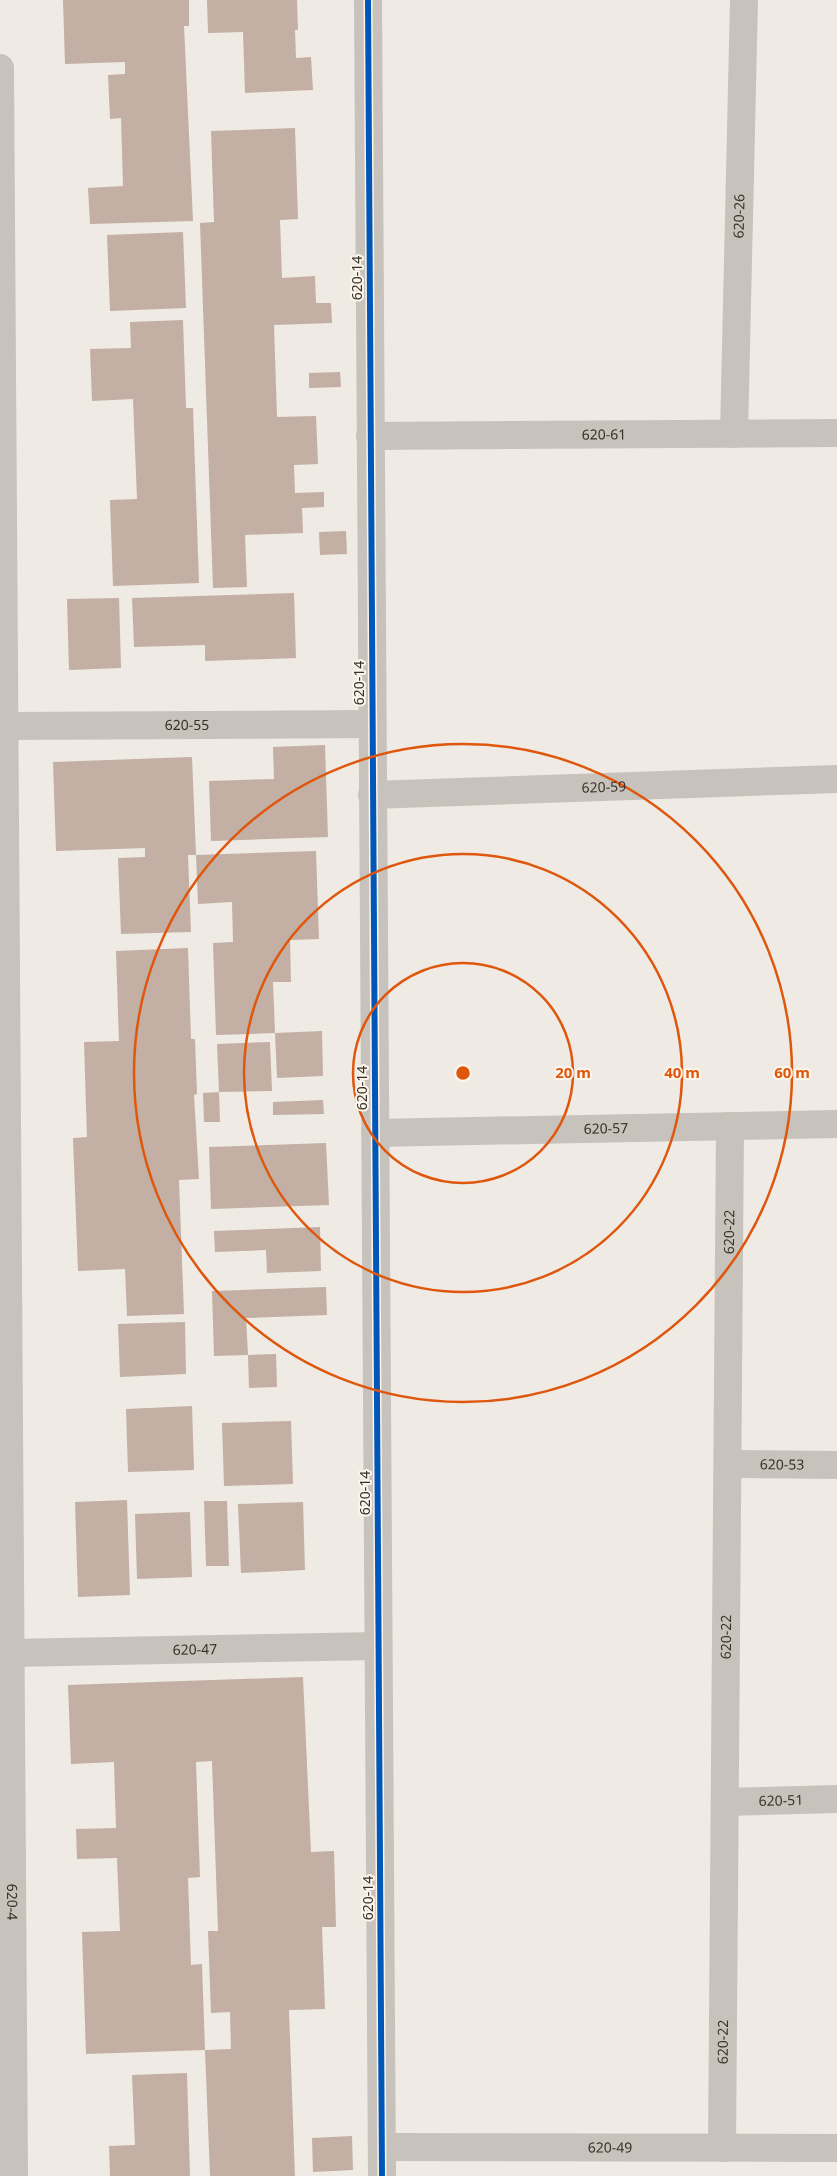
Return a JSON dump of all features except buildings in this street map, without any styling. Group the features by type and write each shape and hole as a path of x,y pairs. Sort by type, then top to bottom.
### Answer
{"street":[{"name":"620-14","path":"368,0 382,2176"},
{"name":"620-26","path":"734,434 744,0"},
{"name":"620-4","path":"0,68 5,726 5,1544 11,1653 14,2176"},
{"name":"620-61","path":"370,436 837,433"},
{"name":"620-55","path":"5,726 372,724"},
{"name":"620-59","path":"372,795 837,780"},
{"name":"620-57","path":"375,1133 837,1124"},
{"name":"620-22","path":"722,2148 730,1126"},
{"name":"620-53","path":"728,1464 837,1465"},
{"name":"620-47","path":"11,1653 378,1646"},
{"name":"620-51","path":"725,1802 837,1799"},
{"name":"620-49","path":"382,2147 837,2148"}],"cycle path":[{"path":"368,0 382,2176"}]}
